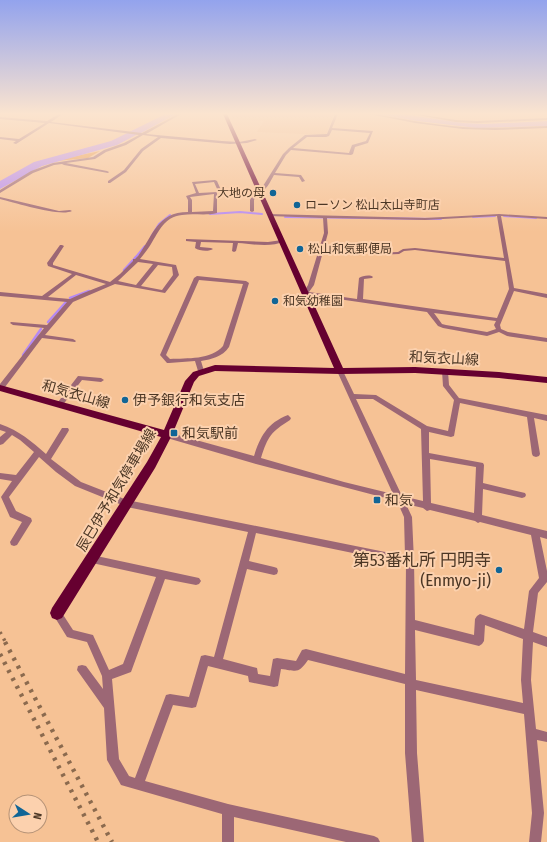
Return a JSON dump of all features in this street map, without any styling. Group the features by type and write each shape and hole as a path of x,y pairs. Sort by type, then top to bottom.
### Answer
{"main road":[{"path":"201,371 215,368 340,371 242,153"},
{"name":"辰巳伊予和気停車場線","path":"57,613 127,503 167,435 190,381 201,371"},
{"name":"和気衣山線","path":"340,371 446,371 547,380"},
{"name":"和気衣山線","path":"0,389 60,404 167,435"}],"street":[{"path":"0,193 32,172 57,163 94,158 104,153"},
{"path":"110,182 125,172 139,153"},
{"path":"252,211 252,200 258,191 265,187 286,153"},
{"path":"57,163 107,172"},
{"path":"273,174 300,176 303,181"},
{"path":"0,389 40,336 71,301 79,295 101,290 112,283 135,260 150,241 155,229 168,217 177,214 189,214 190,212 215,212 218,192 216,181 193,183 198,194"},
{"path":"190,212 190,200 188,196 218,192 258,191"},
{"path":"0,198 59,212 70,211"},
{"path":"270,215 425,220 446,217 499,215 547,218"},
{"path":"499,215 512,289 497,325 499,330 507,334 547,340"},
{"path":"325,217 326,232 311,284 306,293 499,320"},
{"path":"188,240 268,243 282,241"},
{"path":"199,240 197,248 211,249"},
{"path":"234,251 236,242"},
{"path":"62,246 50,263 51,266 75,274 112,283 163,292 176,274 174,266 135,260"},
{"path":"375,254 399,253 403,250 416,249 507,260"},
{"path":"137,287 156,264"},
{"path":"43,298 75,274"},
{"path":"360,301 362,278 370,277"},
{"path":"197,278 246,283 226,348 223,352 214,356 197,359 169,361 163,355 197,278"},
{"path":"512,289 547,296"},
{"path":"0,294 71,301"},
{"path":"429,310 440,325 445,327 488,334 499,330"},
{"path":"13,323 48,327"},
{"path":"40,336 73,341"},
{"path":"197,359 201,371"},
{"path":"340,371 408,517 410,561 412,753 418,842"},
{"path":"446,371 446,386 457,400 547,418"},
{"path":"60,404 80,378 101,380"},
{"path":"352,396 374,397 425,428 451,434 457,400"},
{"path":"530,415 536,454"},
{"path":"256,461 266,433 288,418"},
{"path":"0,427 11,431 78,484 127,503 410,561"},
{"path":"425,428 427,507"},
{"path":"47,460 65,430"},
{"path":"0,442 11,431"},
{"path":"167,435 399,500 547,535"},
{"path":"14,542 28,521 13,514 5,497 39,452"},
{"path":"426,455 480,465 478,518"},
{"path":"0,476 18,479"},
{"path":"479,485 522,495"},
{"path":"218,663 253,529"},
{"path":"535,532 544,579 534,591 528,636 526,680 538,813 535,842"},
{"path":"92,559 196,581"},
{"path":"244,564 274,570"},
{"path":"107,676 127,668 162,574"},
{"path":"57,613 70,634 90,638 107,676 113,760 125,781 138,786 228,810 374,842"},
{"path":"411,624 479,641 480,618 547,642"},
{"path":"138,786 170,699 192,703 205,660 253,672 253,678 274,682 277,663 298,666 306,654 356,666 411,682 529,710"},
{"path":"82,670 109,706"},
{"path":"531,733 547,737"},
{"path":"228,810 228,842"}],"shaded area":[{"path":"89,153 96,153 88,158 56,161 33,169 52,161"}],"waterway":[{"path":"0,186 38,164 79,153"},
{"path":"210,214 240,212 262,214"},
{"path":"151,237 159,224 170,215"},
{"path":"473,217 495,216"},
{"path":"504,216 536,218"},
{"path":"285,217 441,219"},
{"path":"135,258 145,246"},
{"path":"124,270 136,257"},
{"path":"70,298 89,291"},
{"path":"48,322 66,302"},
{"path":"23,355 41,329"}],"railway":[{"path":"0,632 6,643"},
{"path":"5,642 112,842"},
{"path":"0,654 98,842"}],"place":[{"name":"大地の母","path":"273,193"},
{"name":"ローソン 松山太山寺町店","path":"297,205"},
{"name":"松山和気郵便局","path":"300,249"},
{"name":"和気幼稚園","path":"275,301"},
{"name":"伊予銀行和気支店","path":"125,400"},
{"name":"和気駅前","path":"174,433"},
{"name":"和気","path":"377,500"},
{"name":"第53番札所 円明寺 (Enmyo-ji)","path":"499,570"}]}
